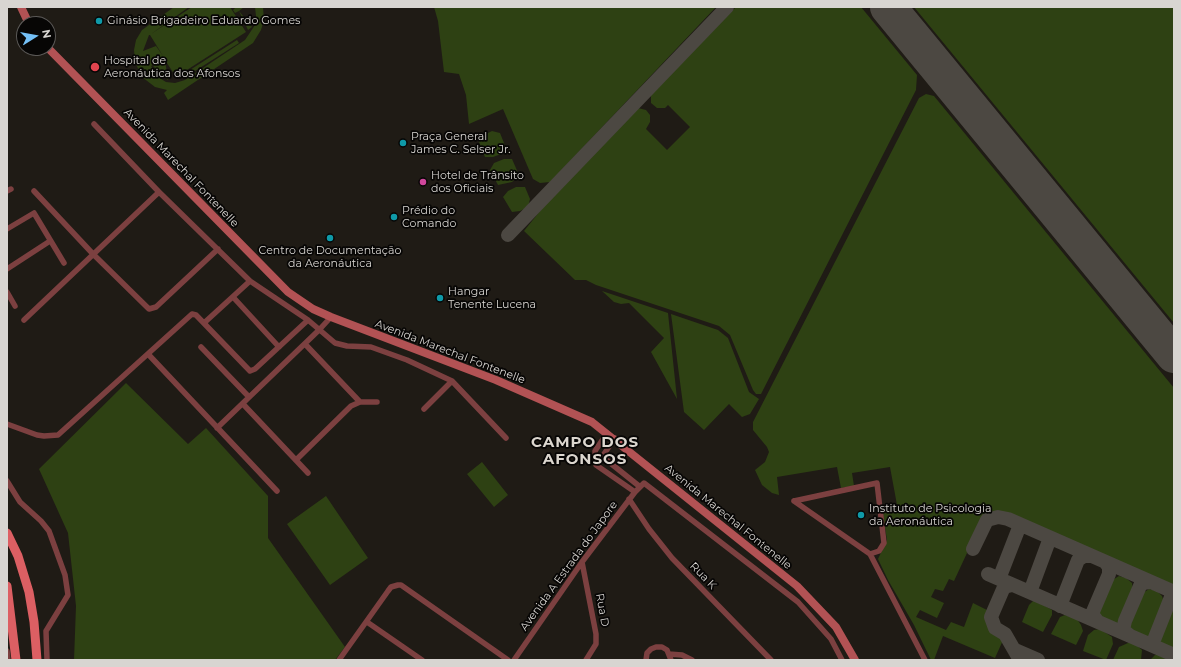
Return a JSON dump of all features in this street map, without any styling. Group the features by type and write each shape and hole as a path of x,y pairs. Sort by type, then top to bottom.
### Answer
{"main road":[{"name":"Avenida Marechal Fontenelle","path":"56,56 288,292 313,309 330,317 496,380 582,416 615,438 812,600 836,627 855,660"},
{"path":"7,533 18,556 29,592 34,622 37,660"},
{"path":"7,587 16,660"}],"street":[{"path":"94,124 159,192 250,281 308,320 335,343 347,346 371,347 407,360 452,381 506,438"},
{"path":"34,191 93,254 149,309 156,307 218,249"},
{"path":"24,320 159,192"},
{"path":"7,229 34,213 64,262"},
{"path":"7,269 50,241"},
{"path":"204,323 250,281"},
{"path":"7,292 15,306"},
{"path":"233,297 279,348"},
{"path":"7,424 37,435 58,435 190,315 196,315 250,371 255,369 279,348 308,320"},
{"path":"217,428 320,330 330,317"},
{"path":"305,344 360,402"},
{"path":"201,347 249,397"},
{"path":"148,354 277,491"},
{"path":"424,409 452,381"},
{"path":"296,460 351,406 360,402 377,402"},
{"path":"243,404 308,473"},
{"path":"607,433 595,451 595,461 600,469 634,492"},
{"path":"604,458 604,454 615,438"},
{"path":"595,461 604,458"},
{"path":"604,458 640,485 647,484 798,602 831,639 842,660"},
{"path":"620,482 625,475"},
{"path":"7,481 20,502 41,521 49,531 65,575 68,595 46,631 47,660"},
{"path":"870,554 879,551 884,543 877,483 794,501 870,554 925,660"},
{"name":"Avenida A Estrada do Japore","path":"514,660 582,562 640,485"},
{"name":"Rua K","path":"629,499 649,529 672,558 771,660"},
{"name":"Rua D","path":"582,562 596,634 596,644 586,660"},
{"path":"339,660 392,587 402,585 508,660"},
{"path":"367,622 422,660"},
{"path":"646,660 647,654 651,649 656,647 662,647 670,657 682,655 692,660"},
{"path":"7,651 8,660"}],"green space":[{"path":"174,7 189,7 151,34 192,7 230,7 246,32 176,77 165,60 168,80 153,66 155,64 151,66 158,77 166,82 175,83 185,80 245,40 255,25 255,7 263,7 264,20 261,30 253,43 168,100 164,93 167,90 155,87 142,77 135,62 134,50 136,40 142,30","holes":["150,35 163,56 156,46 143,51"]},
{"path":"236,7 244,7 235,13 233,10"},
{"path":"434,7 716,7 550,182 540,183 533,179 503,109 469,124 466,95 459,74 444,72 438,21"},
{"path":"736,7 861,7 917,75 916,90 761,394 756,394 753,390 730,335 719,326 596,285 586,280 575,280 524,231 544,206 638,108 646,110 650,115 650,122 646,129 667,150 690,127 668,105 665,108 657,108 651,103 651,95"},
{"path":"914,7 1174,7 1174,323"},
{"path":"239,11 252,27 248,30"},
{"path":"237,40 239,43 184,78 182,75"},
{"path":"926,94 934,96 1174,388 1174,588 1004,514 994,513 987,517 980,525 954,581 949,579 943,591 935,589 931,597 944,603 937,618 920,610 916,617 946,630 951,622 964,627 973,603 987,610 987,621 990,629 995,635 1004,638 995,658 943,636 934,660 931,660 914,625 888,580 878,559 887,540 882,508 897,505 890,467 852,473 854,486 841,488 837,467 777,477 779,495 772,493 762,485 755,470 765,462 769,452 767,447 753,430 753,422 919,98"},
{"path":"492,131 500,133 506,148 501,154 493,157 485,157 479,142 484,135"},
{"path":"504,159 512,159 519,175 512,182 498,185 490,170 494,163"},
{"path":"516,187 525,187 530,199 528,207 520,211 512,212 503,197 508,191"},
{"path":"602,291 668,313 677,399 651,352 664,338 629,303 621,304 614,302"},
{"path":"671,314 718,330 728,338 749,392 759,399 750,414 742,417 729,404 704,430 684,412"},
{"path":"126,383 188,444 206,428 268,496 268,538 345,647 335,660 74,660 76,606 68,533 39,469"},
{"path":"482,462 508,495 494,507 467,474"},
{"path":"326,496 368,558 330,585 287,524"},
{"path":"1119,576 1126,578 1132,583 1133,590 1121,621 1114,625 1107,625 1101,619 1099,612 1111,581"},
{"path":"1149,589 1157,591 1162,596 1165,605 1151,636 1143,639 1137,637 1132,632 1129,624 1143,593"},
{"path":"1033,601 1037,601 1052,610 1052,615 1043,632 1022,622 1029,605"},
{"path":"1174,607 1174,652 1162,646 1160,639"},
{"path":"1065,615 1077,619 1081,625 1083,631 1076,645 1051,634 1060,617"},
{"path":"1100,629 1112,637 1113,644 1106,660 1083,651 1088,635 1094,630"},
{"path":"1128,643 1134,643 1142,650 1141,660 1113,660 1119,647"},
{"path":"1155,655 1161,655 1171,660 1150,660"}],"taxiway":[{"path":"508,235 727,7"},
{"path":"973,549 987,520 998,517 1008,519 1174,592"},
{"path":"999,579 1020,525"},
{"path":"1030,592 1050,538"},
{"path":"1060,606 1078,560 1084,556 1090,556"},
{"path":"1098,622 1092,614 1109,574 1109,567 1106,563"},
{"path":"988,574 1174,655"},
{"path":"1129,635 1123,630 1125,621 1140,586 1143,583 1150,582"},
{"path":"1012,585 1004,587 991,617 995,628 1005,634 1020,660"},
{"path":"1152,645 1173,592"},
{"path":"1015,650 1038,660"}],"runway":[{"path":"888,7 1174,355"}],"place":[{"name":"Ginásio Brigadeiro Eduardo Gomes","path":"99,21"},
{"name":"Hospital de Aeronáutica dos Afonsos","path":"95,67"},
{"name":"Praça General James C. Selser Jr.","path":"403,143"},
{"name":"Hotel de Trânsito dos Oficiais","path":"423,182"},
{"name":"Prédio do Comando","path":"394,217"},
{"name":"Centro de Documentação da Aeronáutica","path":"330,238"},
{"name":"Hangar Tenente Lucena","path":"440,298"},
{"name":"Instituto de Psicologia da Aeronáutica","path":"861,515"}],"district":[{"name":"CAMPO DOS AFONSOS","path":"585,452"}]}
